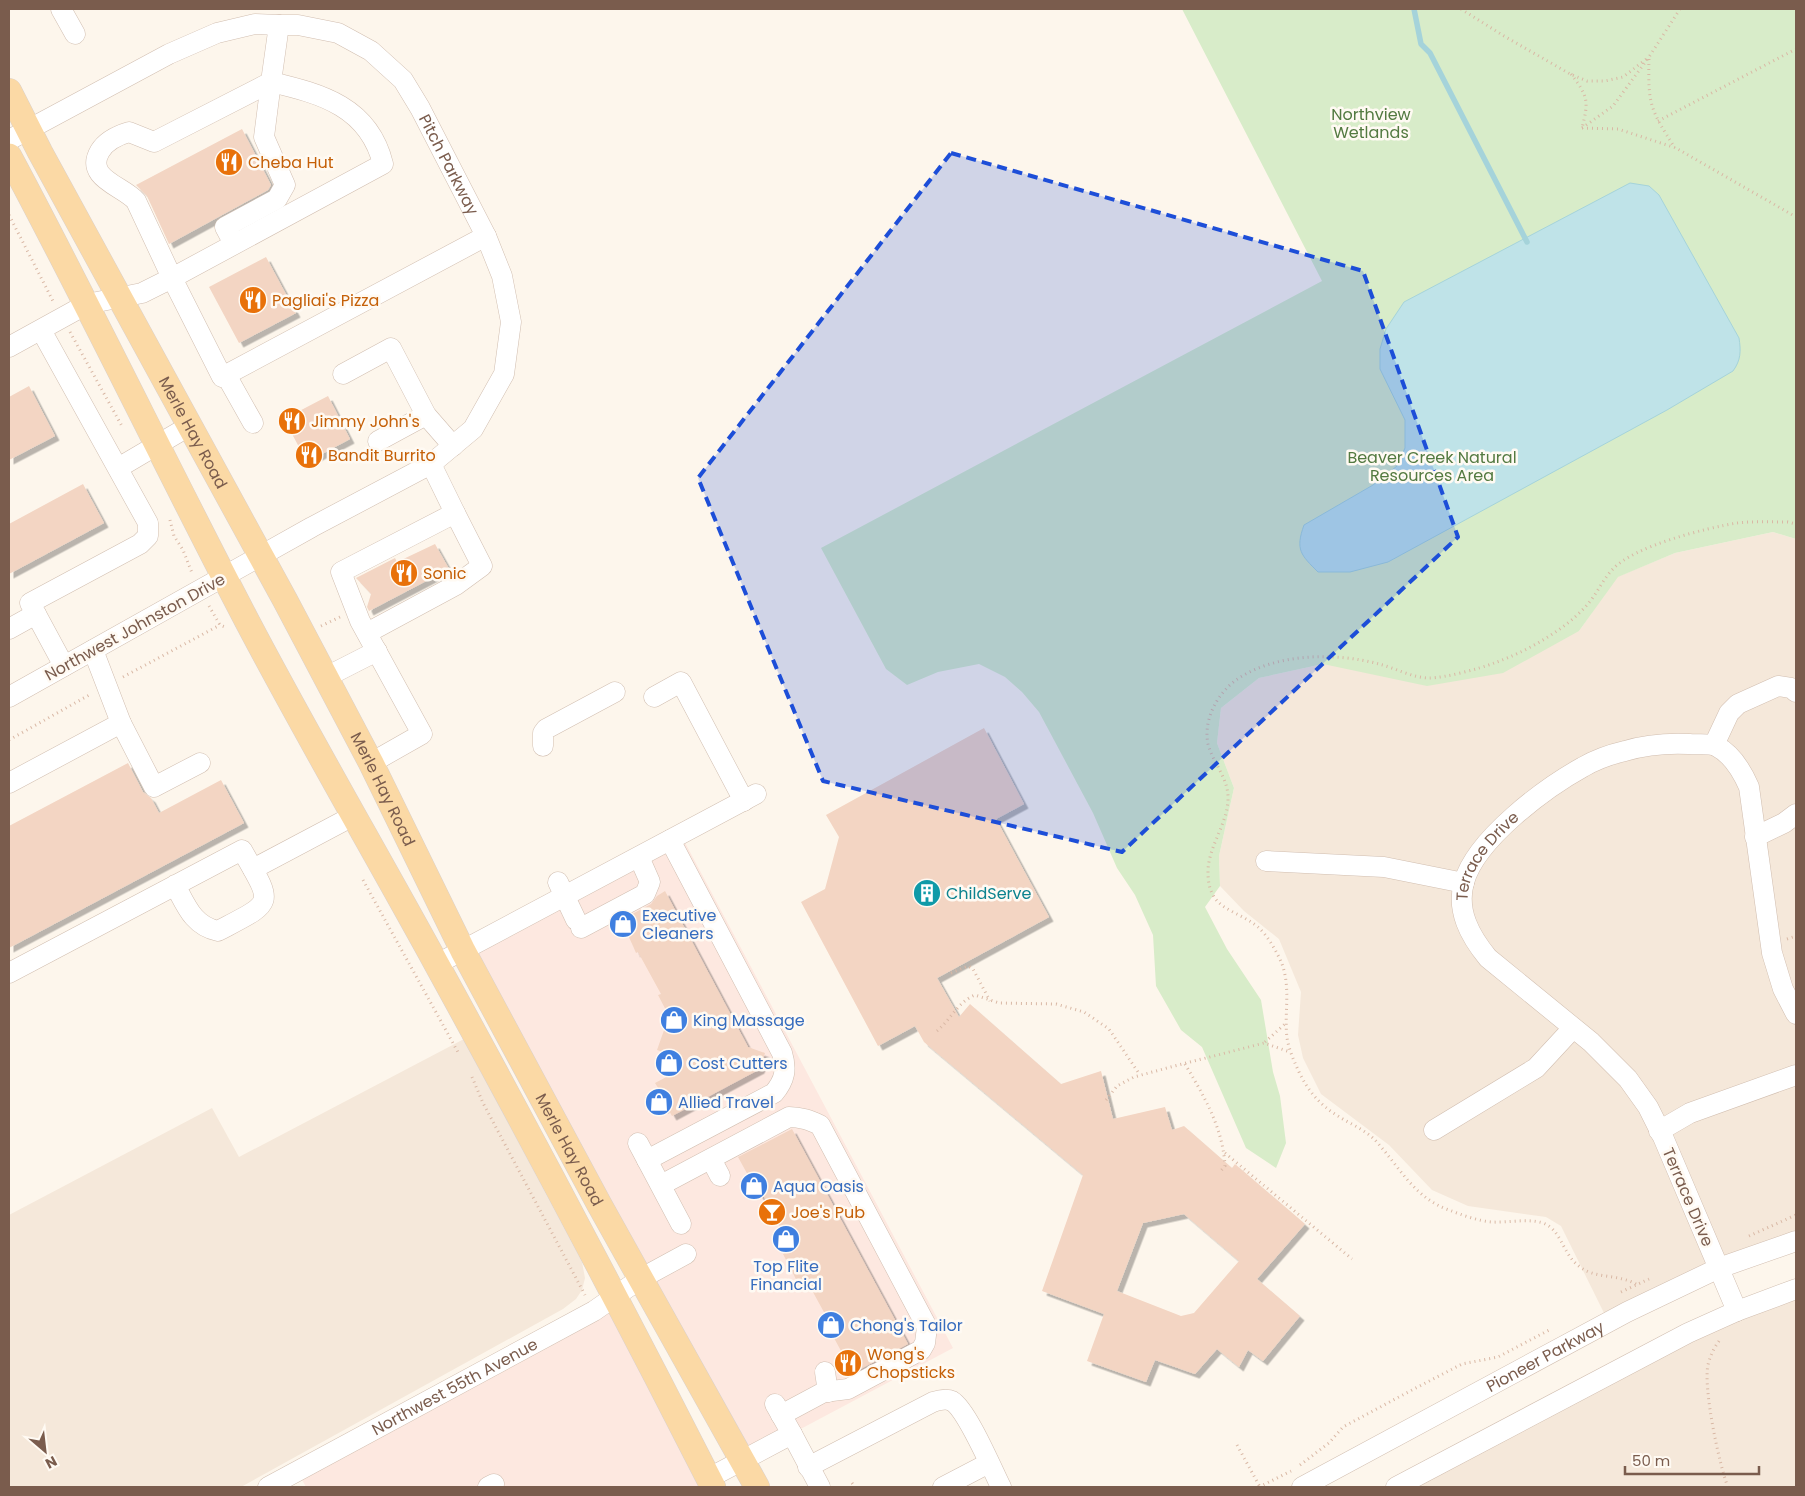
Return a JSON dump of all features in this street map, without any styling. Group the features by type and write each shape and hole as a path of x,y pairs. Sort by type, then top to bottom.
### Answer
{"main road":[{"name":"Merle Hay Road","path":"9,91 19,135 120,298 191,425 371,763 462,951 640,1279 757,1487"},
{"name":"Merle Hay Road","path":"9,156 87,304 155,445 353,816 437,964 711,1483"}],"street":[{"path":"61,9 75,34"},
{"name":"Pitch Parkway","path":"19,135 169,54 217,33 255,24 298,25 338,33 371,51 402,80 420,108 486,236 502,276 511,322 504,374 473,429 431,464 262,557"},
{"path":"234,244 224,227 278,199 285,185 264,137 279,24"},
{"path":"9,347 87,304 142,293 172,278 383,164 380,151 372,137 350,112 334,102 309,91 271,82 154,142 129,132 123,134 105,145 97,157 96,164 102,178 122,188 136,201 172,278 222,377 486,236"},
{"path":"41,330 148,523 148,536 140,544 30,603 64,666"},
{"path":"343,374 390,348 426,415 453,446"},
{"path":"226,375 253,423"},
{"path":"378,441 426,415"},
{"path":"118,468 191,425"},
{"path":"326,677 372,642 482,566 431,464"},
{"path":"371,763 422,734 372,642 341,572 455,513"},
{"name":"Northwest Johnston Drive","path":"9,697 262,557"},
{"path":"9,629 36,614"},
{"path":"93,650 121,723 154,787 200,763"},
{"path":"437,964 462,951 561,890 608,865 639,857 670,840 691,820 750,797 694,691 681,682 654,697"},
{"path":"1796,692 1791,688 1778,686 1738,704 1729,713 1714,745 1728,755 1742,773 1749,787 1772,953 1783,989 1796,1014"},
{"path":"543,746 543,733 546,729 614,692"},
{"path":"9,783 121,723"},
{"name":"Terrace Drive","path":"1714,745 1670,743 1635,749 1584,766 1526,808 1499,831 1479,852 1470,866 1464,883 1463,909 1466,924 1474,942 1494,963 1604,1054 1628,1079 1648,1108 1660,1131 1737,1311"},
{"path":"1755,837 1784,823 1796,814"},
{"path":"253,869 353,816"},
{"path":"670,840 782,1052 785,1063 785,1074 781,1085 774,1093 643,1152 681,1224"},
{"path":"9,973 174,885 242,850 265,890 265,901 256,911 218,931 207,929 196,922 174,885"},
{"path":"561,890 579,924 645,894 650,882 639,857"},
{"path":"1266,861 1384,867 1464,883"},
{"path":"1434,1130 1536,1068 1573,1028"},
{"path":"1660,1131 1690,1114 1796,1075"},
{"path":"661,1185 715,1167 789,1117 800,1117 820,1125 927,1327 925,1343 921,1350 848,1389 828,1392 778,1410 820,1487"},
{"name":"Pioneer Parkway","path":"1302,1487 1627,1312 1719,1268 1796,1241"},
{"name":"Northwest 55th Avenue","path":"268,1487 615,1298 640,1279 686,1254"},
{"path":"1396,1487 1688,1333 1737,1311 1796,1289"},
{"path":"825,1372 828,1392"},
{"path":"808,1467 942,1399 952,1401 962,1412 1001,1487"},
{"path":"711,1483 742,1460 792,1434"},
{"path":"943,1487 989,1463"}],"path":[{"path":"1461,9 1570,74 1587,81 1605,81 1623,77 1649,57"},
{"path":"1582,128 1613,106 1649,57 1680,9"},
{"path":"1658,121 1796,49"},
{"path":"1649,57 1649,102 1658,121 1676,148"},
{"path":"1570,74 1584,92 1586,110 1582,128"},
{"path":"1582,128 1618,129 1676,148 1796,217"},
{"path":"951,973 968,966 973,969 991,1002"},
{"path":"937,1031 967,998 974,995 991,1002 1056,1004 1095,1018 1118,1040 1140,1075"},
{"path":"1106,1100 1117,1086 1140,1075 1264,1043 1287,1022"},
{"path":"1264,1043 1290,1052"},
{"path":"1185,1064 1209,1106 1223,1143 1225,1166 1219,1174"},
{"path":"1224,1154 1352,1259"},
{"path":"1619,1293 1636,1284"},
{"path":"1237,1446 1259,1487 1296,1468 1329,1443 1343,1427 1462,1364 1504,1354 1560,1325"},
{"path":"1716,1346 1707,1367 1710,1403 1717,1450 1728,1487"},
{"path":"852,1483 855,1487"}],"highlighted area":[{"path":"951,153 1363,271 1458,537 1122,852 823,781 698,478"}],"shaded area":[{"path":"1773,532 1796,539 1796,1236 1605,1315 1561,1226 1546,1217 1468,1206 1432,1190 1389,1145 1321,1094 1303,1058 1298,1035 1301,992 1279,939 1244,911 1220,886 1219,856 1234,788 1217,743 1221,708 1259,678 1323,664 1579,631 1617,577 1675,553"},
{"path":"681,835 953,1348 742,1460 463,951"},
{"path":"464,1039 582,1262 585,1278 582,1290 576,1299 563,1309 241,1487 9,1487 9,1215 212,1108 239,1157"},
{"path":"1796,1296 1796,1487 1412,1487 1739,1318"},
{"path":"615,1298 713,1487 306,1487 297,1471"}],"green space":[{"name":"Beaver Creek Natural Resources Area","path":"1182,9 1796,9 1796,539 1773,532 1675,553 1618,577 1579,631 1503,673 1427,686 1323,664 1259,678 1221,708 1217,743 1234,788 1219,856 1220,886 1205,907 1227,949 1261,1000 1273,1072 1280,1096 1286,1143 1276,1168 1246,1148 1202,1047 1181,1030 1156,986 1153,935 1135,895 1117,868 1093,813 1039,712 1022,692 1005,677 979,664 938,672 907,685 886,669 821,548 1322,281"}],"water":[{"path":"1630,183 1649,186 1659,195 1739,338 1740,355 1733,371 1667,410 1388,562 1350,572 1318,572 1301,552 1300,540 1304,525 1373,485 1397,466 1405,448 1405,420 1380,369 1380,349 1386,329 1404,302"}],"building":[{"path":"242,129 271,185 268,190 169,244 147,196 136,185"},
{"name":"Pagliai's Pizza","path":"266,257 296,313 239,343 209,287"},
{"path":"29,386 55,436 9,460 9,397"},
{"path":"328,396 350,439 307,462 284,419"},
{"path":"83,484 104,523 9,574 9,524"},
{"name":"Sonic","path":"435,544 449,569 369,611 367,607 371,594 356,578 395,558 397,562"},
{"path":"984,728 1024,804 996,819 1049,917 937,978 959,1017 970,1004 1061,1084 1101,1071 1113,1119 1165,1107 1172,1130 1184,1126 1232,1168 1235,1164 1305,1224 1257,1279 1300,1316 1263,1361 1248,1350 1239,1367 1217,1349 1195,1374 1155,1360 1146,1382 1087,1361 1104,1314 1042,1291 1083,1175 924,1042 915,1026 878,1046 801,902 825,889 839,837 826,815","holes":["1184,1214 1239,1261 1194,1313 1181,1316 1117,1291 1143,1223"]},
{"path":"128,763 143,792 151,798 159,813 221,780 244,823 9,948 9,826"},
{"path":"665,891 748,1047 765,1053 760,1069 672,1116 667,1107 663,1109 655,1094 660,1091 655,1083 674,1073 663,1052 657,1050 669,1016 658,995 661,994 638,952 636,953 621,920 651,904 657,896"},
{"path":"792,1129 908,1344 853,1373 834,1338 837,1336 808,1283 800,1287 783,1254 792,1249 763,1195 760,1197 738,1157"}],"waterway":[{"path":"1414,9 1421,44 1430,53 1527,242"}],"place":[{"name":"Cheba Hut","path":"229,162"},
{"name":"Pagliai's Pizza","path":"253,300"},
{"name":"Jimmy John's","path":"292,421"},
{"name":"Bandit Burrito","path":"309,455"},
{"name":"Sonic","path":"404,573"},
{"name":"ChildServe","path":"927,893"},
{"name":"Executive Cleaners","path":"623,924"},
{"name":"King Massage","path":"674,1020"},
{"name":"Cost Cutters","path":"669,1063"},
{"name":"Allied Travel","path":"659,1102"},
{"name":"Aqua Oasis","path":"754,1186"},
{"name":"Joe's Pub","path":"772,1212"},
{"name":"Top Flite Financial","path":"786,1239"},
{"name":"Chong's Tailor","path":"831,1325"},
{"name":"Wong's Chopsticks","path":"848,1363"}],"park label":[{"name":"Northview Wetlands","path":"1371,123"}]}
